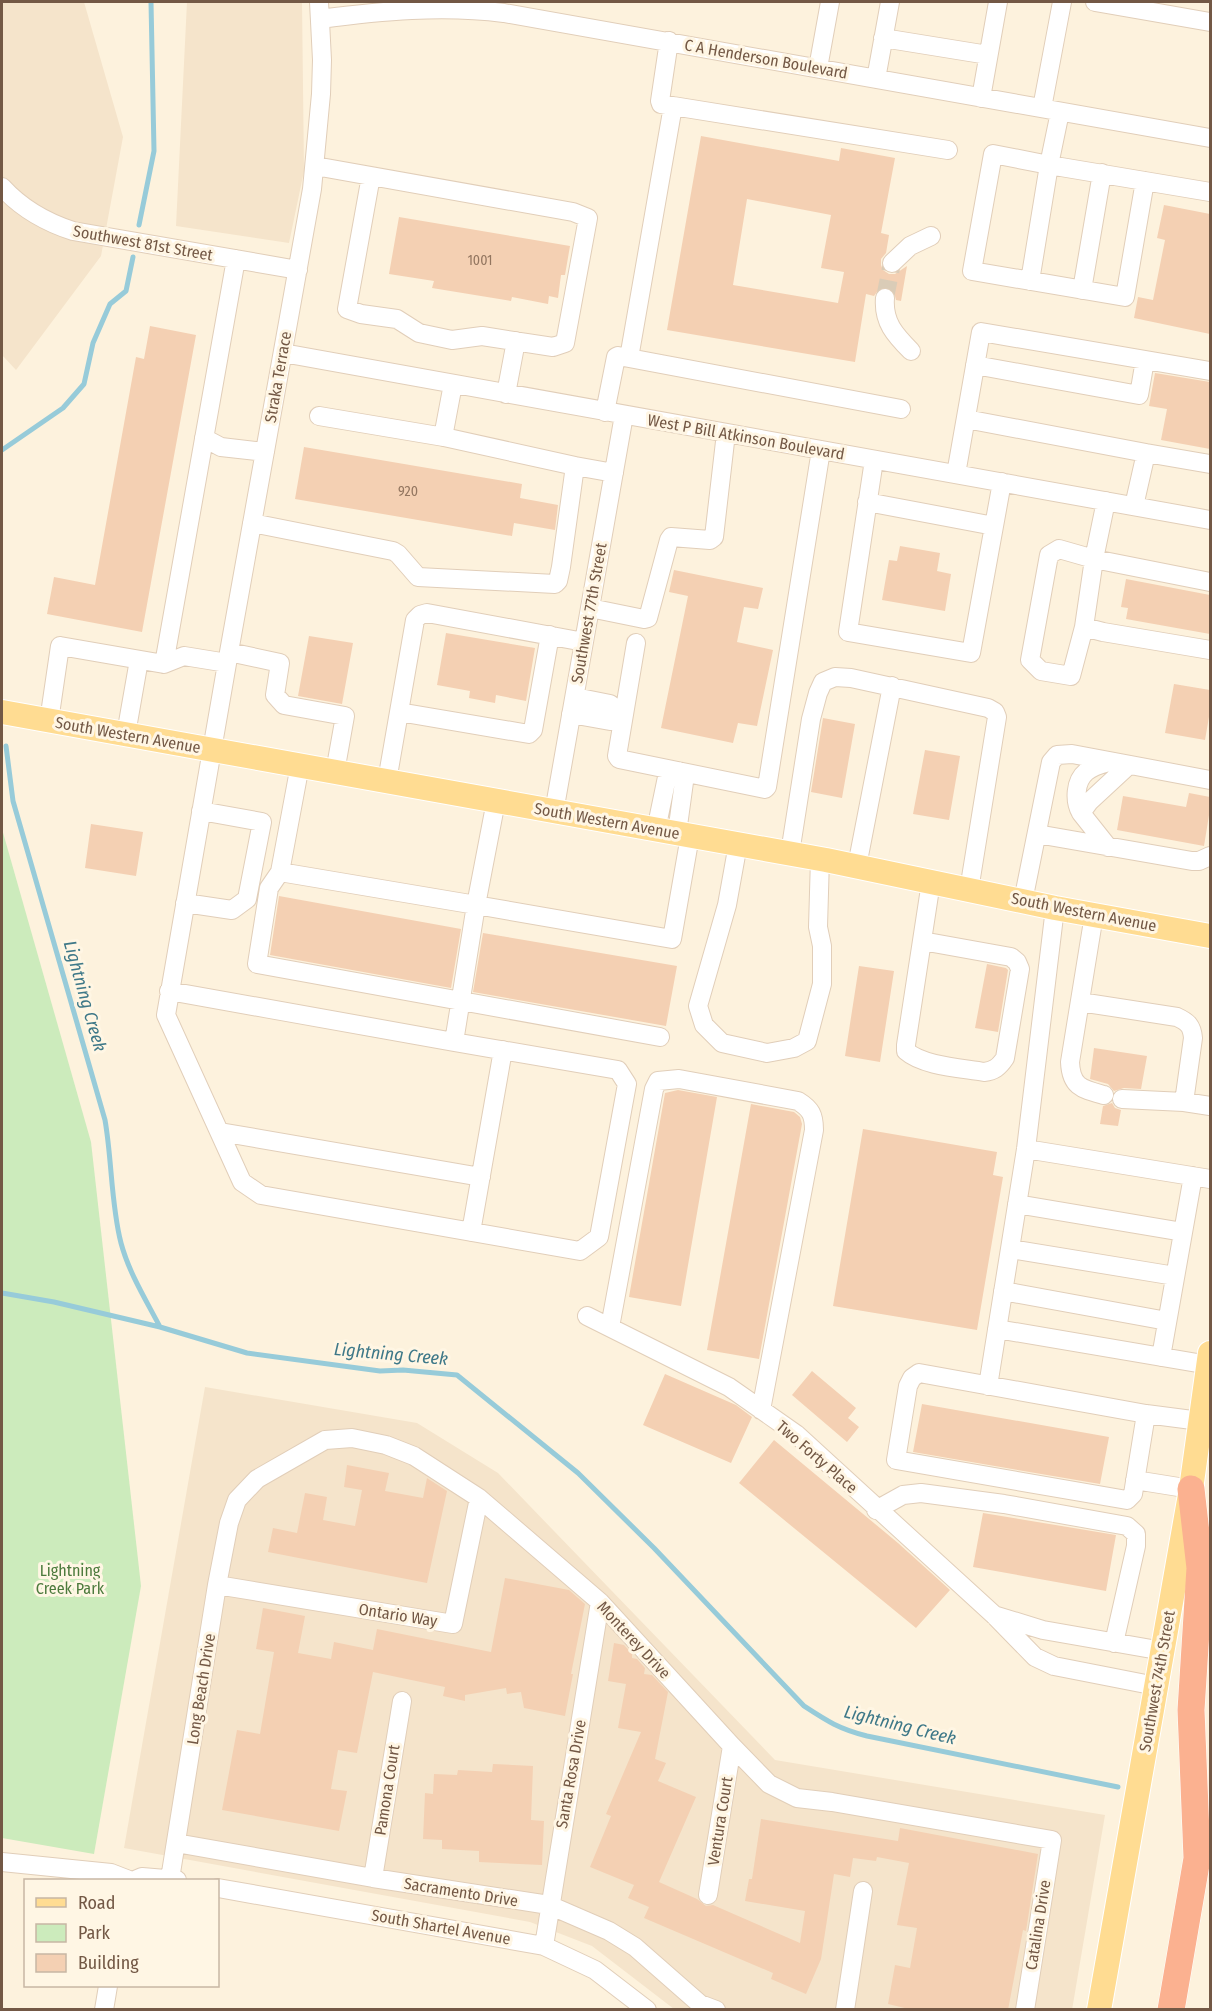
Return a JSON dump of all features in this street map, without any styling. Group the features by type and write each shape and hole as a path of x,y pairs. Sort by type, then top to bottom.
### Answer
{"highway":[{"path":"1191,1489 1200,1568 1191,1710 1197,1858"},
{"path":"1171,2010 1210,1784"}],"main road":[{"name":"South Western Avenue","path":"2,712 820,858 1055,908 1210,936"},
{"name":"Southwest 74th Street","path":"1100,2010 1191,1489 1210,1359"}],"street":[{"path":"818,68 830,2"},
{"path":"876,79 890,2"},
{"path":"981,98 998,2"},
{"path":"1030,281 1049,165 1051,110 1062,2"},
{"path":"1095,2 1210,22"},
{"name":"C A Henderson Boulevard","path":"319,10 528,9 669,41 1210,138"},
{"name":"Straka Terrace","path":"169,991 618,1070 627,1084 599,1238 580,1251 261,1195 242,1182 166,1015 169,991 315,166 322,60 319,10"},
{"path":"883,39 988,56"},
{"path":"669,41 661,104 948,150"},
{"path":"629,358 673,106"},
{"path":"1145,181 1125,297 972,271 993,154 1210,192"},
{"path":"315,166 573,212 588,218 565,343 553,347 482,336 452,340 436,338 419,333 397,319 362,314 347,309 371,176"},
{"path":"1082,290 1102,173"},
{"name":"Southwest 81st Street","path":"2,187 27,211 50,224 73,231 297,270"},
{"path":"892,263 910,246 931,236"},
{"path":"164,664 236,259"},
{"path":"885,298 884,308 891,330 911,351"},
{"path":"956,474 981,332 1210,370"},
{"path":"506,394 516,341"},
{"name":"West P Bill Atkinson Boulevard","path":"283,353 1210,520"},
{"path":"604,412 618,356 901,409"},
{"path":"975,365 1139,395 1145,360"},
{"path":"443,437 453,384"},
{"name":"Southwest 77th Street","path":"554,812 624,415"},
{"path":"319,416 443,437 614,473"},
{"path":"966,419 1210,464"},
{"path":"590,608 648,618 671,537 710,540 714,537 726,433"},
{"path":"204,438 221,447 265,452"},
{"path":"636,643 623,715 617,756 619,759 765,789 821,450"},
{"path":"1134,506 1146,453"},
{"path":"874,460 848,632 972,653 1002,483"},
{"path":"252,523 393,551 418,577 555,585 561,567 575,466"},
{"path":"1106,501 1094,558 1084,627 1071,676 1041,671 1030,660 1049,555 1059,549 1094,558 1210,582"},
{"path":"867,502 994,525"},
{"path":"387,782 415,620 420,615 427,613 584,642"},
{"path":"1084,627 1210,650"},
{"path":"399,712 530,734 533,730 550,635"},
{"path":"49,721 60,646 164,664 184,656 280,663 274,695 284,705 345,716 335,772"},
{"path":"126,734 139,660"},
{"path":"790,853 811,719 823,682 835,677 892,686 988,708 995,712 997,717 969,890"},
{"path":"857,866 892,686"},
{"path":"573,705 610,721 623,715"},
{"path":"1023,901 1052,762 1057,755 1072,754 1210,780"},
{"path":"1108,847 1081,813 1120,764"},
{"path":"300,765 280,872 269,888 257,964 660,1037"},
{"path":"280,872 672,939 674,833 684,782 678,771"},
{"path":"454,1042 476,905 496,801"},
{"path":"201,810 289,826"},
{"path":"185,903 232,910 248,899 262,822"},
{"path":"1037,834 1192,861 1200,861 1210,856"},
{"path":"738,844 727,905 699,1006 704,1025 722,1043 767,1053 794,1048 807,1041 822,984 822,946 818,927 820,858"},
{"path":"922,940 1011,957 1017,963 1020,969 1005,1058 1001,1065 993,1071 984,1072 942,1065 924,1061 906,1052 922,940 931,882"},
{"path":"988,1386 1026,1149 1055,908"},
{"path":"1094,915 1070,1062 1070,1073 1075,1083 1086,1090 1113,1097 1210,1106"},
{"path":"1080,1002 1177,1017 1187,1022 1192,1030 1193,1038 1184,1102"},
{"path":"471,1232 503,1050"},
{"path":"610,1328 654,1089 658,1081 679,1079 798,1101 810,1108 814,1117 814,1130 762,1410"},
{"path":"220,1132 481,1177"},
{"path":"1026,1149 1202,1177 1183,1232 1161,1357"},
{"path":"1017,1204 1183,1232"},
{"path":"1010,1249 1175,1276"},
{"path":"1003,1291 1167,1321"},
{"name":"Two Forty Place","path":"587,1316 729,1387 796,1434 876,1510 993,1614 1035,1657 1054,1666 1156,1686"},
{"path":"997,1329 1161,1357 1210,1359"},
{"path":"1146,1414 1133,1494 1127,1500 896,1460 908,1386 912,1378 919,1373 1146,1414 1200,1421"},
{"name":"Monterey Drive","path":"237,1500 257,1479 325,1440 352,1438 386,1445 414,1456 479,1498 600,1602 769,1784 797,1798 1052,1840"},
{"path":"1135,1480 1191,1489"},
{"path":"876,1510 903,1495 921,1492 1127,1526 1136,1534 1136,1546 1114,1644"},
{"name":"Ontario Way","path":"217,1585 453,1624 479,1498"},
{"name":"Long Beach Drive","path":"173,1879 176,1843 217,1585 229,1523 237,1500"},
{"name":"Santa Rosa Drive","path":"544,1946 600,1602"},
{"name":"Two Forty Place","path":"993,1614 1043,1630 1163,1651"},
{"name":"Pamona Court","path":"373,1878 402,1701"},
{"name":"Ventura Court","path":"708,1895 732,1746"},
{"name":"Catalina Drive","path":"1025,2010 1052,1840"},
{"name":"Sacramento Drive","path":"176,1843 373,1878 549,1905 609,1931 635,1947 700,2004 716,2010"},
{"path":"2,1862 111,1873 124,1879"},
{"path":"138,1879 142,1877 163,1879"},
{"name":"South Shartel Avenue","path":"219,1888 544,1946 595,1970 647,2010"},
{"path":"845,2010 863,1891"},
{"path":"104,2010 108,1987"}],"shaded area":[{"path":"2,2 84,2 123,137 101,256 16,370 2,355"},
{"path":"187,2 302,2 304,171 289,243 176,226"},
{"path":"205,1387 417,1423 498,1473 775,1760 1105,1815 1072,2010 674,2009 592,1946 530,1922 124,1848"}],"green space":[{"name":"Lightning Creek Park","path":"2,829 91,1142 141,1586 94,1854 2,1838"}],"building":[{"path":"701,136 839,161 841,148 895,158 881,233 889,235 881,265 883,270 889,274 895,274 907,266 901,301 896,300 894,292 886,287 879,289 874,296 866,294 855,362 667,330","holes":["747,199 831,215 821,268 844,272 838,303 733,285"]},
{"path":"1164,205 1210,214 1210,334 1134,318 1138,297 1153,300 1165,240 1157,238"},
{"path":"399,217 570,246 565,275 561,275 558,298 549,296 548,304 512,297 511,301 432,288 434,281 389,274"},
{"path":"150,326 196,335 142,632 47,614 54,577 95,585 136,357 144,359"},
{"path":"1155,373 1210,382 1210,449 1161,440 1167,409 1149,406"},
{"path":"304,447 522,484 520,498 558,505 555,530 514,523 512,536 295,499"},
{"path":"900,546 940,553 937,571 951,574 945,611 882,600 889,560 897,561"},
{"path":"674,570 763,588 758,609 744,607 737,642 773,650 757,726 738,723 733,743 661,728 688,596 669,592"},
{"path":"1126,579 1210,595 1210,634 1126,619 1128,608 1121,607"},
{"path":"446,633 535,648 526,701 496,695 495,703 469,698 470,691 437,685"},
{"path":"309,636 353,643 342,704 298,696"},
{"path":"1174,684 1210,690 1210,711 1205,740 1165,733"},
{"path":"823,718 855,724 842,798 811,792"},
{"path":"925,750 960,756 949,820 913,814"},
{"path":"1189,793 1210,797 1204,846 1117,830 1123,796 1186,807"},
{"path":"91,824 143,832 136,876 85,868"},
{"path":"279,896 461,929 451,988 270,955"},
{"path":"483,933 677,966 666,1026 473,992"},
{"path":"987,964 1008,970 998,1032 975,1028"},
{"path":"859,966 894,971 880,1062 845,1056"},
{"path":"1094,1048 1147,1056 1141,1089 1124,1088 1114,1091 1108,1084 1090,1079"},
{"path":"678,1090 717,1097 681,1306 629,1297 665,1093"},
{"path":"1112,1103 1115,1108 1121,1110 1118,1126 1100,1124 1103,1106"},
{"path":"751,1104 794,1112 800,1117 802,1124 759,1359 707,1350"},
{"path":"863,1129 997,1152 993,1175 1003,1177 977,1330 833,1306"},
{"path":"812,1371 856,1408 848,1418 859,1427 847,1442 792,1395"},
{"path":"665,1374 736,1405 752,1417 731,1463 643,1425"},
{"path":"922,1404 1109,1437 1100,1484 913,1452"},
{"path":"774,1440 898,1543 950,1590 916,1628 739,1483"},
{"path":"347,1465 389,1473 385,1491 423,1498 427,1478 447,1491 427,1583 268,1552 273,1528 297,1533 305,1493 327,1497 323,1520 355,1526 362,1490 344,1487"},
{"path":"983,1513 1116,1535 1106,1591 973,1567"},
{"path":"505,1578 569,1590 585,1604 565,1716 524,1708 521,1692 507,1694 506,1688 465,1695 465,1701 443,1696 445,1687 373,1672 357,1753 338,1750 331,1789 347,1791 339,1831 222,1810 237,1730 260,1734 274,1652 256,1649 263,1608 305,1616 298,1653 331,1659 334,1642 373,1650 377,1629 491,1652"},
{"path":"614,1643 624,1645 632,1654 632,1658 637,1659 645,1668 644,1674 652,1675 668,1692 655,1759 666,1763 658,1781 696,1797 659,1882 697,1899 706,1906 713,1905 800,1943 805,1911 745,1901 749,1879 752,1879 761,1819 898,1841 900,1828 1038,1854 1026,1931 1023,1930 1008,2010 913,2010 888,2004 895,1965 910,1968 917,1928 897,1925 909,1863 877,1857 876,1861 853,1858 850,1877 834,1874 821,1959 806,1994 771,1979 773,1973 644,1918 649,1907 628,1898 634,1885 590,1867 611,1816 606,1814 641,1732 618,1728 626,1684 608,1681"},
{"path":"493,1764 533,1766 531,1820 544,1821 542,1865 479,1862 479,1851 442,1849 442,1840 423,1839 425,1793 433,1794 434,1774 457,1775 458,1770 492,1772"}],"waterway":[{"path":"139,225 154,151 151,2"},
{"path":"2,450 63,408 84,384 93,343 110,304 126,291 133,257"},
{"name":"Lightning Creek","path":"6,746 13,801 105,1120 115,1213 121,1243 133,1276 160,1327"},
{"name":"Lightning Creek","path":"2,1293 54,1302 160,1327 247,1353 380,1371 403,1370 457,1375 578,1473 654,1548 804,1706 820,1716 841,1727 867,1736 1118,1787"}],"tunnel":[{"path":"885,298 892,263"}]}
